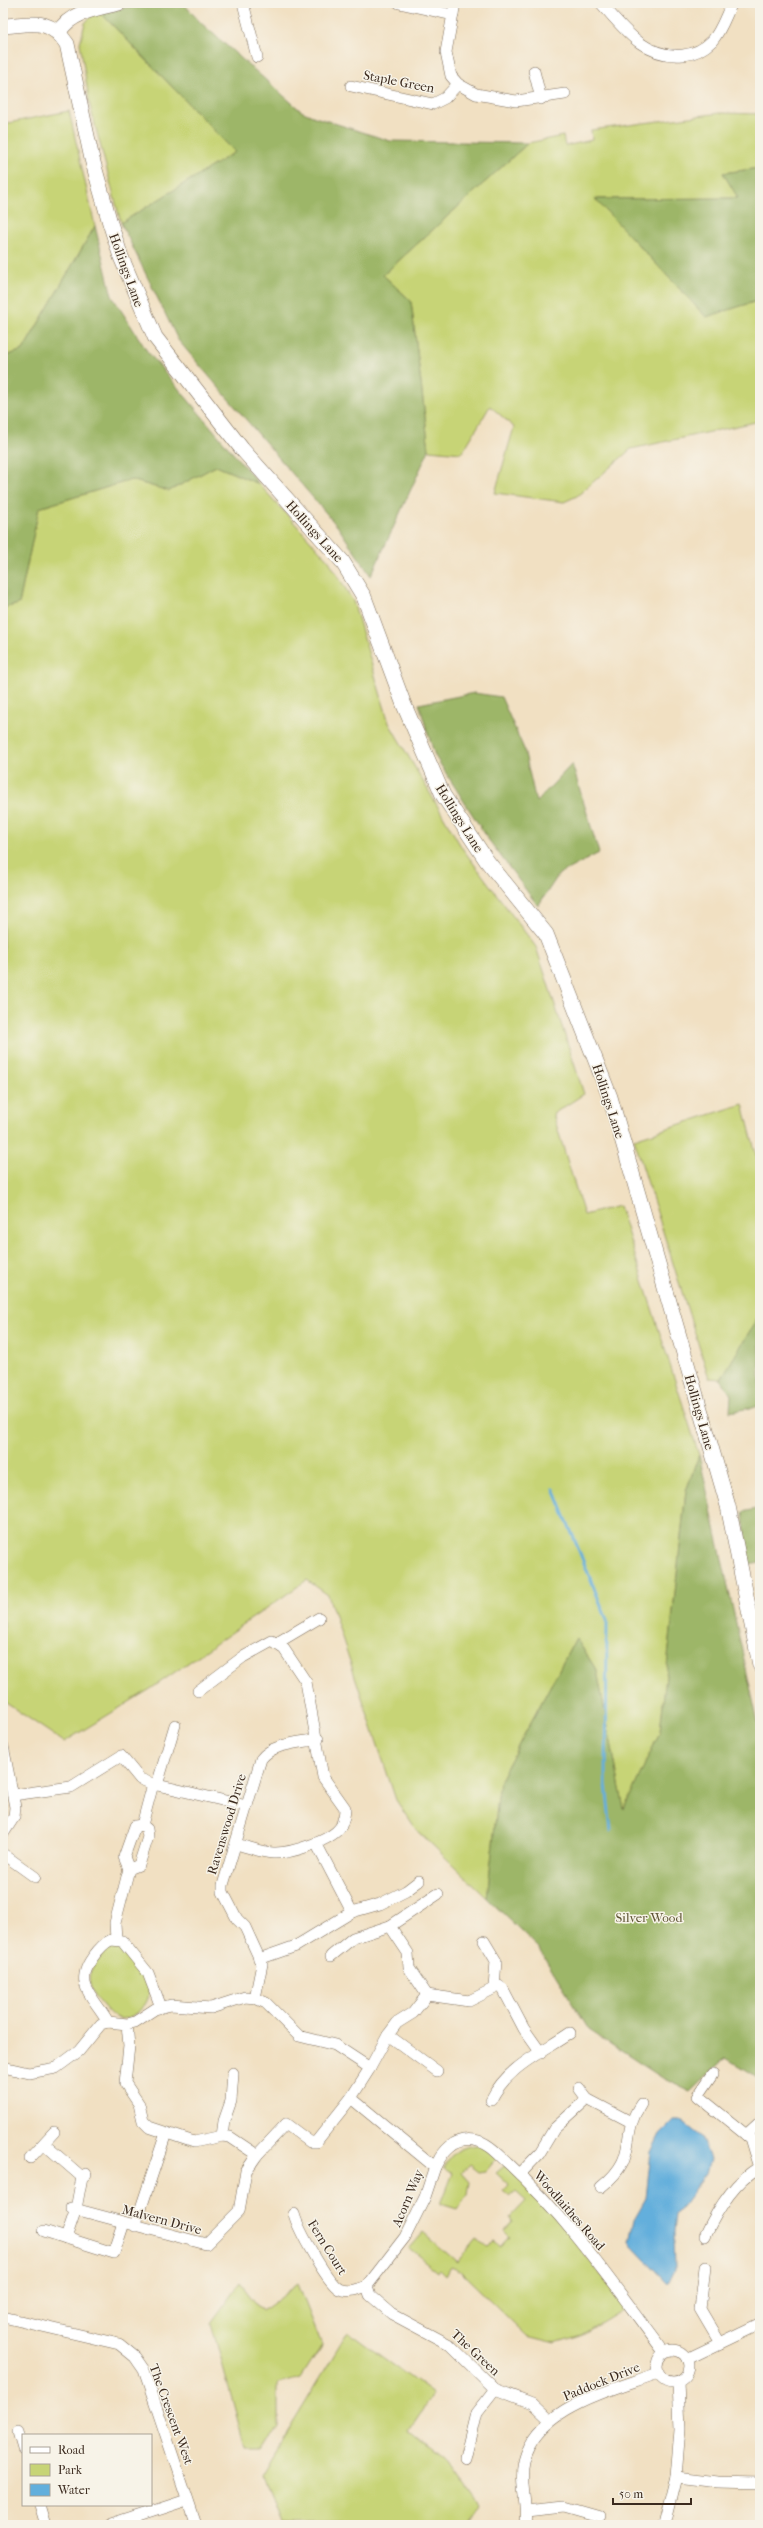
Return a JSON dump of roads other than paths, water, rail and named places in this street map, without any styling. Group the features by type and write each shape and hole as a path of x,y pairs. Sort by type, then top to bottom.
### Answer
{"street":[{"path":"3,26 42,23 59,32 62,26 74,17 119,3"},
{"path":"243,3 256,56"},
{"path":"399,3 453,14"},
{"path":"455,3 446,52 451,76 458,84 476,94 516,101 540,99 564,94"},
{"path":"601,3 638,42 651,50 678,56 700,50 712,41 732,3"},
{"name":"Hollings Lane","path":"59,32 67,44 92,159 110,223 124,264 155,337 242,448 356,581 364,597 404,705 443,795 487,861 546,934 607,1090 728,1506 760,1665"},
{"path":"534,71 540,99"},
{"name":"Staple Green","path":"351,86 433,104 445,98 458,84"},
{"path":"277,1643 319,1618"},
{"path":"198,1691 257,1648 272,1641 277,1643 284,1649 306,1682 318,1739 323,1777 345,1808 340,1826 316,1843 288,1851 272,1853 236,1844"},
{"path":"142,1825 175,1725"},
{"name":"Ravenswood Drive","path":"256,1998 262,1968 245,1927 237,1919 223,1892 261,1759 266,1752 274,1748 318,1739"},
{"path":"3,1746 13,1795 14,1816 3,1834"},
{"path":"13,1795 70,1787 118,1756 124,1758 140,1779 155,1785 247,1806"},
{"path":"129,1869 139,1865 147,1843 149,1833 142,1825"},
{"path":"116,1939 116,1918 129,1869 124,1857 132,1830 135,1826 142,1825"},
{"path":"316,1843 352,1912"},
{"path":"3,1854 35,1877"},
{"path":"259,1959 296,1946 352,1912 380,1904 406,1891 419,1881"},
{"path":"331,1956 353,1938 390,1926 438,1894"},
{"path":"390,1926 408,1953 409,1968 427,1995 453,2000 469,2001 494,1987 499,1986 503,1989 524,2029 541,2053"},
{"path":"108,2022 87,1991 84,1982 84,1972 101,1947 106,1942 116,1939 127,1946 148,1973 162,2006"},
{"path":"484,1942 496,1961 494,1987"},
{"path":"126,2024 129,2048 125,2083 139,2104 143,2121 149,2127 194,2142 222,2136 238,2141 257,2155 286,2124 310,2142 316,2142 351,2098 388,2035 397,2023 412,2012 427,1995"},
{"path":"3,2067 29,2073 56,2068 79,2051 95,2029 108,2022 126,2024 162,2006 183,2005 211,2008 227,2005 236,1999 256,1998 266,2003 299,2036 335,2045 370,2068"},
{"path":"491,2100 497,2089 515,2068 541,2053 570,2033"},
{"path":"388,2035 437,2071"},
{"path":"222,2136 224,2121 231,2100 233,2073"},
{"path":"705,2236 722,2204 744,2176 759,2169 752,2142 746,2135 698,2096 713,2074"},
{"path":"579,2088 587,2099 631,2122"},
{"name":"Acorn Way","path":"351,2098 435,2167 422,2203 405,2237 367,2286"},
{"path":"520,2174 538,2154 554,2129 587,2099"},
{"path":"601,2187 624,2164 629,2146 631,2122 641,2104"},
{"path":"746,2135 758,2124"},
{"path":"30,2158 54,2132"},
{"path":"44,2231 114,2253 130,2225 166,2133"},
{"name":"Woodlaithes Road","path":"435,2167 442,2153 451,2145 463,2140 474,2140 486,2144 520,2174 576,2234 664,2352"},
{"path":"44,2144 84,2176 66,2238"},
{"name":"Malvern Drive","path":"74,2208 130,2225 206,2244 239,2211 246,2171 257,2155"},
{"name":"Fern Court","path":"294,2214 297,2226 333,2285 349,2291 367,2286"},
{"path":"705,2268 700,2309 720,2343"},
{"name":"The Green","path":"367,2286 370,2295 392,2314 450,2345 495,2389 532,2402 550,2420"},
{"name":"The Crescent West","path":"3,2317 119,2344 135,2357 144,2370 196,2525"},
{"path":"687,2359 760,2324"},
{"path":"664,2525 676,2477 680,2429 678,2382 688,2371 687,2359 677,2351 664,2352 657,2361 658,2373 666,2381 678,2382"},
{"name":"Paddock Drive","path":"525,2525 526,2510 524,2462 533,2438 550,2420 576,2404 658,2373"},
{"path":"465,2458 476,2413 495,2389"},
{"path":"18,2432 22,2446"},
{"path":"676,2477 718,2482 760,2483"},
{"path":"111,2525 188,2500"},
{"path":"40,2506 46,2525"},
{"path":"526,2510 559,2506 600,2516"}],"water":[{"path":"673,2121 681,2121 701,2136 710,2159 706,2174 676,2215 674,2231 675,2270 668,2284 629,2243 634,2219 646,2198 651,2152 660,2134"}],"waterway":[{"path":"554,1489 607,1620 606,1784 611,1831"}],"park label":[{"name":"Silver Wood","path":"649,1917"}]}
